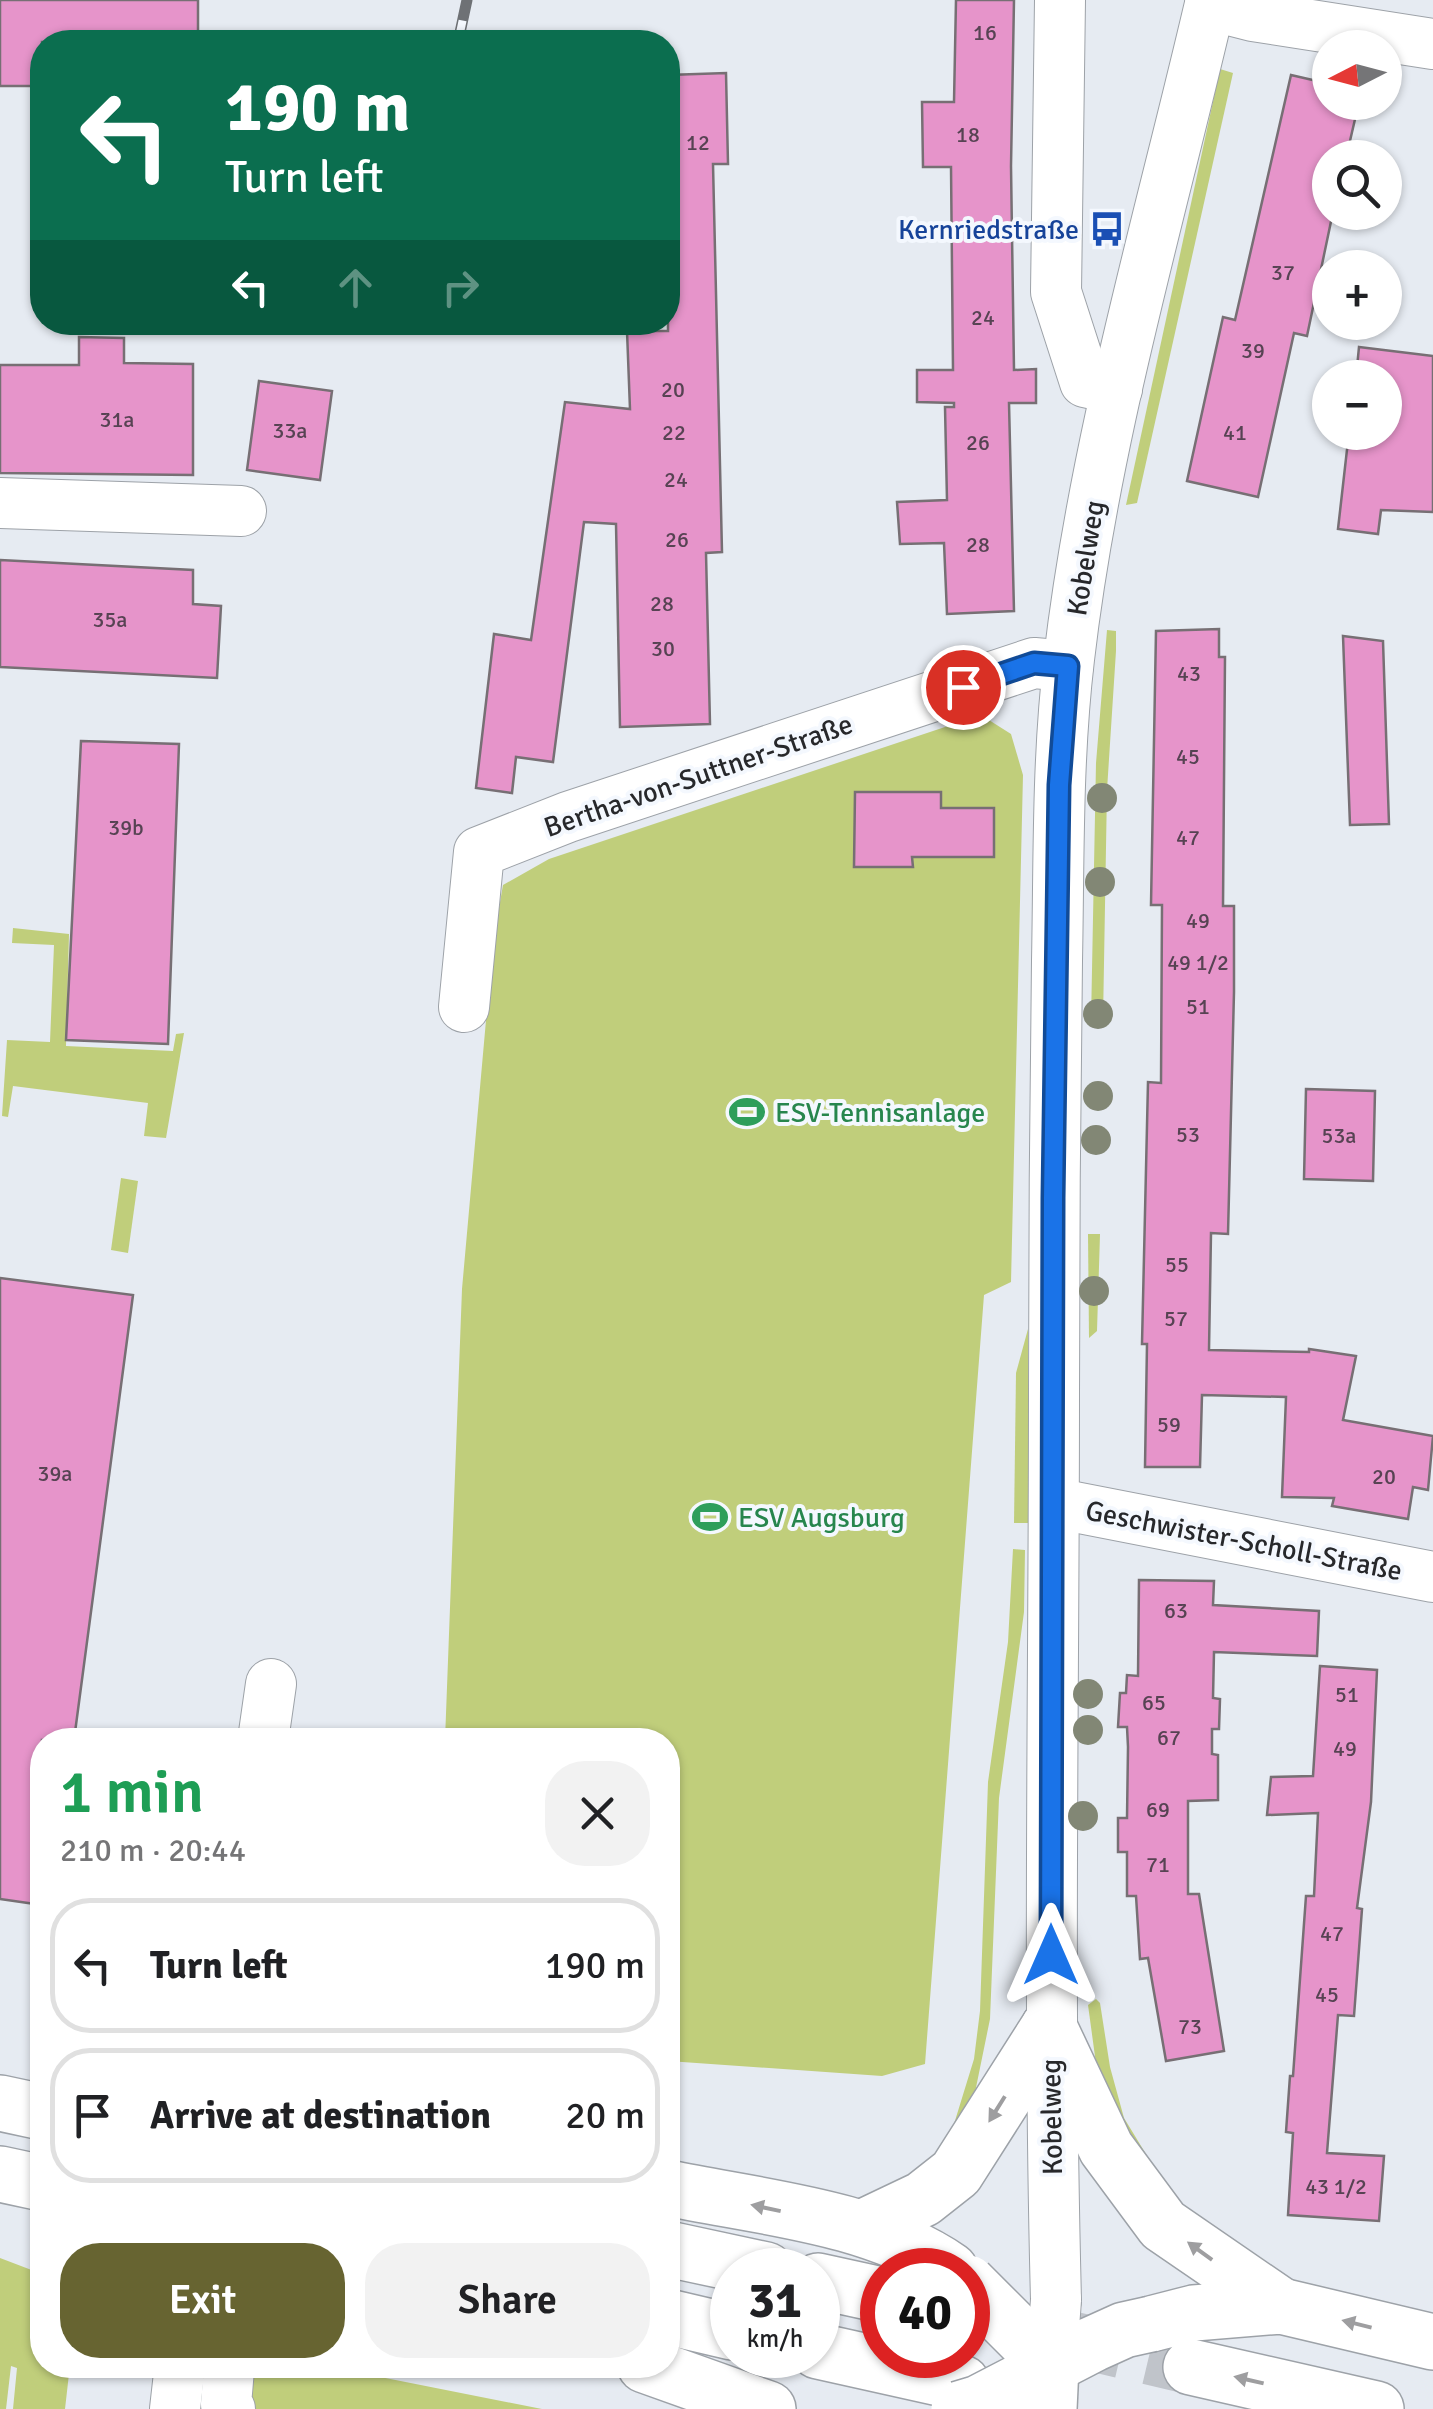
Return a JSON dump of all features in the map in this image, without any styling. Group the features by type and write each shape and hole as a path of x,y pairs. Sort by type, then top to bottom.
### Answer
{"highway":[{"path":"862,2228 923,2199 956,2174 1050,2027"},
{"path":"1050,2027 1106,2148 1163,2225 1281,2306"},
{"path":"0,2103 30,2109"},
{"path":"0,2174 30,2180"},
{"path":"680,2190 862,2228 912,2248"},
{"path":"680,2251 710,2257"},
{"path":"840,2358 978,2403 1050,2387 1124,2330 1194,2313 1281,2306 1433,2342"},
{"path":"990,2310 1050,2387 1083,2409"},
{"path":"680,2320 710,2327"},
{"path":"1191,2367 1376,2409"},
{"path":"680,2378 768,2409"}],"street":[{"path":"1060,0 1056,292 1085,382 1118,389"},
{"path":"1210,3 1254,16 1433,44"},
{"name":"Kobelweg","path":"1050,2387 1056,2300 1050,2027 1053,1198 1059,785 1068,666 1082,560 1118,389 1210,3"},
{"path":"0,503 242,511"},
{"name":"Bertha-von-Suttner-Straße","path":"464,1007 478,852 568,818 1034,663 1068,666"},
{"name":"Geschwister-Scholl-Straße","path":"1054,1503 1433,1577"},
{"path":"265,1728 271,1684"},
{"path":"174,2409 213,2381"}],"green space":[{"path":"1220,69 1233,73 1137,503 1126,505"},
{"path":"1107,630 1116,631 1116,651 1107,790 1103,1021 1091,1022 1096,763"},
{"path":"981,715 1011,734 1023,775 1011,1282 984,1295 925,2064 882,2076 680,2062 680,1728 445,1728 462,1289 493,942 503,885 549,859"},
{"path":"13,928 69,934 66,1046 173,1051 176,1034 184,1033 166,1138 144,1136 148,1103 13,1086 8,1117 2,1116 7,1040 50,1042 54,945 12,943"},
{"path":"121,1178 138,1181 128,1253 111,1250"},
{"path":"1088,1234 1100,1234 1097,1331 1089,1338"},
{"path":"1028,1329 1028,1523 1014,1523 1016,1373"},
{"path":"1013,1549 1025,1550 1024,1612 999,1798 990,2019 971,2112 954,2135 974,2059 980,2011 988,1782 1008,1642"},
{"path":"1096,1999 1124,2118 1166,2187 1147,2178 1097,2071 1088,2005"},
{"path":"0,2258 30,2269 30,2378 69,2378 65,2409 13,2409 17,2368 11,2366 6,2409 0,2409"},
{"path":"243,2378 386,2378 542,2409 224,2409"}],"building":[{"path":"0,0 198,0 198,30 30,30 30,86 0,86"},
{"path":"956,0 1014,0 1014,370 1036,369 1036,403 1009,403 1014,611 947,614 944,543 900,544 897,502 947,500 945,407 954,407 954,403 917,402 917,370 953,370 951,167 923,167 922,102 954,102"},
{"path":"726,73 728,164 713,164 722,552 706,553 710,724 620,727 616,524 584,522 553,762 516,757 512,793 476,788 494,634 531,640 565,402 630,409 627,335 680,335 680,75"},
{"path":"1291,75 1312,80 1312,120 1355,120 1350,140 1312,140 1312,230 1329,230 1325,250 1312,250 1312,312 1307,336 1294,333 1258,497 1187,481 1223,317 1235,320"},
{"path":"79,337 124,338 124,363 193,364 193,475 0,473 0,365 79,365"},
{"path":"1359,347 1433,356 1433,512 1381,510 1378,534 1338,529 1347,450 1402,450 1402,360 1358,360"},
{"path":"259,381 332,391 320,480 247,470"},
{"path":"0,560 193,570 193,604 221,606 217,678 0,667"},
{"path":"1219,629 1219,657 1225,657 1223,906 1234,906 1234,992 1228,1234 1211,1233 1209,1350 1309,1349 1356,1356 1343,1420 1433,1436 1428,1490 1413,1487 1408,1519 1332,1506 1334,1498 1282,1497 1286,1397 1202,1395 1200,1467 1145,1467 1147,1344 1142,1344 1148,1082 1161,1083 1162,905 1151,905 1156,631"},
{"path":"1343,636 1383,641 1389,824 1350,825"},
{"path":"81,741 179,744 168,1044 66,1040"},
{"path":"855,792 941,792 941,808 994,808 994,857 912,857 913,867 854,867"},
{"path":"1306,1089 1375,1091 1373,1181 1304,1179"},
{"path":"0,1278 133,1295 76,1728 30,1728 30,1903 0,1899"},
{"path":"1139,1580 1214,1581 1213,1605 1319,1611 1317,1656 1214,1652 1213,1698 1220,1699 1219,1729 1212,1729 1212,1754 1218,1755 1218,1800 1188,1801 1188,1894 1199,1894 1224,2051 1166,2061 1148,1958 1140,1959 1136,1896 1127,1896 1127,1852 1118,1852 1118,1818 1127,1818 1128,1747 1127,1727 1118,1727 1120,1693 1126,1693 1127,1675 1138,1676"},
{"path":"1320,1666 1377,1670 1371,1802 1357,1908 1362,1909 1354,2016 1338,2015 1327,2153 1384,2156 1379,2221 1288,2215 1293,2133 1286,2132 1290,2076 1306,1896 1314,1896 1318,1813 1267,1815 1271,1777 1313,1776"}],"tunnel":[{"path":"1068,2338 1191,2367"}],"railway":[{"path":"461,30 467,0"}],"place":[{"name":"Kernriedstraße","path":"1107,229"},
{"name":"ESV-Tennisanlage","path":"747,1112"},
{"name":"ESV Augsburg","path":"710,1517"}],"route":[{"path":"963,687 1034,663 1068,666 1059,785 1053,1198 1051,1955"}]}
